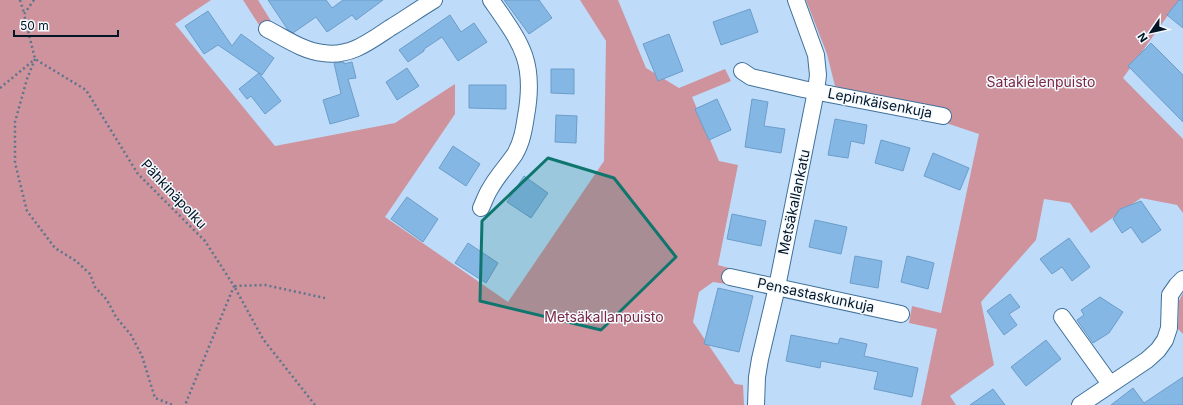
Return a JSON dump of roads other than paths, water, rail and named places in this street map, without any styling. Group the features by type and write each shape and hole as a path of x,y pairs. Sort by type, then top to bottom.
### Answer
{"street":[{"path":"267,29 306,49 323,53 339,53 357,49 434,0"},
{"path":"481,208 489,189 515,153 523,137 528,107 530,81 527,61 520,44 491,0"},
{"name":"Metsäkallankatu","path":"756,405 756,387 760,359 776,287 818,75 816,55 796,0"},
{"name":"Lepinkäisenkuja","path":"742,70 751,77 943,116"},
{"name":"Pensastaskunkuja","path":"730,277 901,314"},
{"path":"1080,405 1147,360 1158,350 1166,340 1169,328 1170,296 1183,279"},
{"path":"1062,317 1110,384"}],"park label":[{"name":"Satakielenpuisto","path":"1041,82"},
{"name":"Metsäkallanpuisto","path":"604,317"}]}
